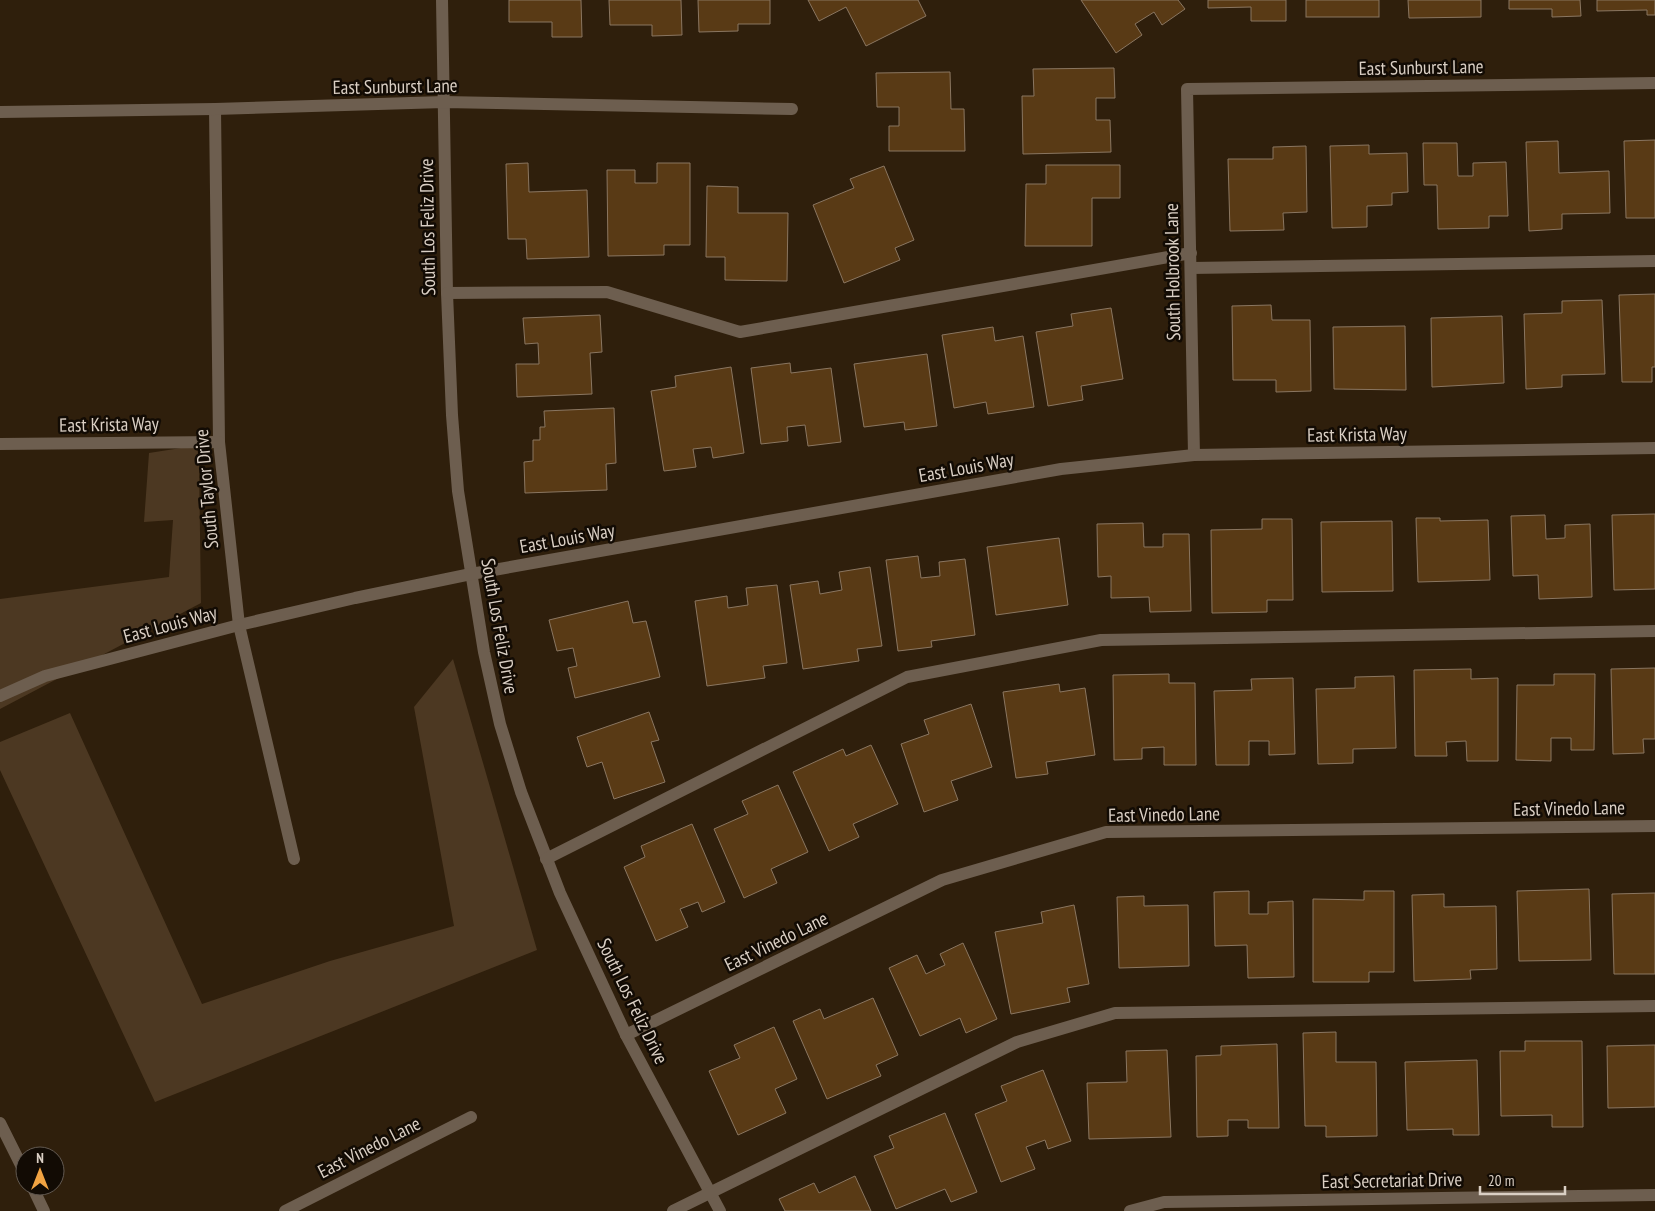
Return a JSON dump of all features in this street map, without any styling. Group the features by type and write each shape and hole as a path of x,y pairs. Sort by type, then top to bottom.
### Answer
{"street":[{"name":"South Los Feliz Drive","path":"442,0 447,294 458,491 484,652 500,724 521,792 546,859 626,1035 720,1211"},
{"name":"East Sunburst Lane","path":"1187,89 1655,83"},
{"name":"South Holbrook Lane","path":"1187,89 1194,455"},
{"name":"East Sunburst Lane","path":"0,112 216,109 444,102 792,109"},
{"name":"South Taylor Drive","path":"216,109 219,442 239,625 294,859"},
{"path":"447,294 607,292 740,332 1190,253"},
{"path":"1190,268 1655,261"},
{"name":"East Krista Way","path":"0,444 219,442"},
{"name":"East Krista Way","path":"1061,469 1194,455 1655,448"},
{"name":"East Louis Way","path":"0,696 45,676 239,625 471,574 1061,469"},
{"path":"546,859 907,677 1101,640 1655,631"},
{"name":"East Vinedo Lane","path":"626,1035 942,880 1106,832 1655,826"},
{"path":"673,1211 1017,1042 1115,1013 1655,1006"},
{"name":"East Vinedo Lane","path":"284,1211 471,1117"},
{"path":"0,1123 15,1153"},
{"name":"East Secretariat Drive","path":"1130,1211 1164,1202 1655,1195"},
{"path":"37,1196 44,1211"}],"shaded area":[{"path":"219,442 199,462 201,603 0,709 0,599 169,577 173,520 144,522 149,453"},
{"path":"453,659 537,950 155,1102 0,770 0,742 70,713 202,1004 330,961 454,926 414,707"}],"building":[{"path":"509,0 581,0 582,37 552,37 552,22 509,22"},
{"path":"609,0 681,0 682,35 652,36 652,25 610,25"},
{"path":"698,0 770,0 770,24 738,24 738,31 699,32"},
{"path":"808,0 918,0 926,16 866,46 846,7 819,21"},
{"path":"1081,0 1178,0 1185,9 1162,25 1154,12 1135,24 1142,35 1116,53"},
{"path":"1208,0 1286,0 1286,21 1251,21 1251,7 1208,8"},
{"path":"1306,0 1379,0 1379,17 1306,17"},
{"path":"1408,0 1481,0 1481,17 1409,18"},
{"path":"1509,0 1580,0 1581,16 1552,17 1552,9 1509,9"},
{"path":"1597,0 1655,0 1655,15 1647,15 1647,10 1597,11"},
{"path":"1114,68 1115,98 1096,98 1096,120 1110,120 1111,152 1023,154 1022,96 1034,96 1033,69"},
{"path":"950,72 951,109 964,109 965,151 889,151 889,126 899,126 899,107 877,107 876,73"},
{"path":"1655,140 1655,218 1626,218 1624,141"},
{"path":"1558,141 1559,173 1609,171 1610,213 1562,214 1562,229 1529,231 1526,142"},
{"path":"1423,143 1457,143 1458,176 1473,176 1473,163 1506,162 1508,216 1489,216 1489,228 1438,229 1437,185 1424,185"},
{"path":"1369,145 1369,154 1407,153 1408,192 1392,193 1392,205 1367,206 1367,227 1332,228 1330,146"},
{"path":"1306,146 1307,212 1283,213 1284,230 1230,231 1228,159 1273,159 1273,147"},
{"path":"528,163 529,192 587,190 589,257 527,259 526,239 508,239 506,164"},
{"path":"657,163 690,163 690,245 664,245 664,255 608,256 607,170 635,170 635,183 657,183"},
{"path":"1046,165 1120,165 1120,198 1092,198 1092,246 1025,246 1026,184 1046,184"},
{"path":"884,166 914,240 895,248 900,260 844,283 813,205 854,188 850,179"},
{"path":"707,186 738,187 738,213 788,213 787,281 725,280 725,257 706,257"},
{"path":"1655,294 1655,367 1652,367 1652,382 1622,382 1619,295"},
{"path":"1602,300 1605,374 1562,375 1562,387 1526,389 1524,314 1562,313 1562,301"},
{"path":"1271,305 1272,320 1310,320 1311,391 1276,392 1276,380 1233,380 1232,306"},
{"path":"1111,308 1123,379 1081,386 1083,400 1048,406 1036,332 1073,326 1071,314"},
{"path":"600,315 602,352 590,353 592,394 517,397 516,364 539,364 538,343 525,344 523,318"},
{"path":"1502,316 1504,383 1432,387 1431,318"},
{"path":"1405,326 1406,390 1334,389 1333,327"},
{"path":"993,327 995,341 1023,336 1034,407 988,414 986,402 954,408 942,335"},
{"path":"927,354 937,426 905,430 904,422 864,427 854,364"},
{"path":"790,363 791,373 831,368 841,442 808,446 805,425 787,427 788,441 761,444 751,368"},
{"path":"731,367 744,453 713,458 711,447 693,449 696,467 664,471 651,391 676,387 675,376"},
{"path":"614,408 616,463 606,464 607,490 525,493 524,462 533,461 533,440 540,440 540,427 545,427 544,411"},
{"path":"1655,514 1655,589 1614,590 1612,515"},
{"path":"1545,515 1546,539 1565,538 1565,525 1590,524 1592,597 1539,599 1538,575 1513,576 1511,516"},
{"path":"1416,518 1440,518 1440,521 1488,520 1490,580 1418,582"},
{"path":"1262,519 1292,519 1293,600 1267,600 1267,612 1212,613 1211,530 1262,529"},
{"path":"1392,521 1393,591 1322,592 1321,522"},
{"path":"1143,523 1144,547 1163,547 1163,534 1189,534 1191,611 1150,612 1149,597 1111,598 1111,576 1098,577 1097,524"},
{"path":"1059,538 1068,605 996,615 987,547"},
{"path":"918,556 921,578 940,576 939,562 965,559 975,635 931,641 932,647 898,651 886,560"},
{"path":"870,567 882,646 857,649 859,661 803,669 790,585 818,581 820,594 842,590 839,572"},
{"path":"777,585 787,663 763,666 765,678 707,686 695,601 727,596 728,608 748,605 746,588"},
{"path":"628,601 633,623 646,621 660,677 575,698 568,668 577,666 573,648 557,651 549,620"},
{"path":"1655,668 1655,739 1643,739 1644,753 1613,754 1611,669"},
{"path":"1471,669 1471,679 1498,678 1498,761 1467,761 1466,741 1446,742 1447,756 1415,756 1414,670"},
{"path":"1169,674 1169,683 1195,683 1196,765 1164,765 1164,747 1142,748 1142,759 1114,760 1113,675"},
{"path":"1554,674 1595,674 1594,750 1571,750 1571,738 1551,738 1551,761 1516,760 1517,685 1554,685"},
{"path":"1394,676 1396,748 1353,749 1353,763 1318,764 1316,689 1355,688 1355,677"},
{"path":"1293,678 1295,754 1269,755 1269,741 1249,741 1249,765 1216,765 1214,691 1252,690 1251,679"},
{"path":"1059,684 1060,692 1085,688 1095,755 1046,762 1048,774 1016,778 1003,692"},
{"path":"971,704 992,767 951,781 958,800 924,812 901,744 929,734 924,720"},
{"path":"649,712 659,740 651,742 665,782 614,799 602,762 587,767 577,737"},
{"path":"871,745 898,804 853,824 859,837 829,851 793,772 843,749 846,756"},
{"path":"778,785 808,852 771,869 777,883 744,898 714,829 748,814 742,801"},
{"path":"692,824 725,902 702,912 698,902 680,909 688,927 656,941 624,867 645,857 641,846"},
{"path":"1589,889 1591,960 1519,961 1517,891"},
{"path":"1249,891 1249,914 1268,914 1268,902 1293,901 1294,977 1248,978 1247,945 1215,946 1214,892"},
{"path":"1364,891 1394,891 1394,972 1369,972 1369,982 1313,982 1313,899 1364,900"},
{"path":"1655,893 1655,974 1614,974 1612,894"},
{"path":"1444,894 1444,907 1496,906 1497,969 1470,970 1471,979 1414,981 1412,895"},
{"path":"1144,896 1144,906 1188,905 1189,966 1119,968 1117,897"},
{"path":"1074,905 1089,984 1067,988 1070,1002 1011,1014 995,932 1043,923 1041,912"},
{"path":"963,943 997,1019 966,1033 960,1018 920,1036 889,968 917,955 926,974 945,965 940,954"},
{"path":"873,998 898,1055 876,1065 881,1076 827,1099 793,1021 820,1009 824,1019"},
{"path":"774,1027 797,1079 775,1089 786,1113 738,1135 709,1071 740,1058 734,1045"},
{"path":"1336,1032 1336,1062 1376,1062 1377,1136 1326,1137 1326,1126 1305,1126 1303,1033"},
{"path":"1525,1041 1582,1041 1583,1127 1552,1127 1552,1115 1501,1116 1500,1051 1525,1051"},
{"path":"1277,1044 1279,1128 1248,1128 1248,1120 1228,1120 1228,1136 1197,1137 1196,1056 1221,1055 1221,1046"},
{"path":"1655,1045 1655,1107 1608,1108 1607,1046"},
{"path":"1167,1050 1171,1137 1089,1139 1087,1083 1127,1082 1126,1051"},
{"path":"1477,1060 1479,1135 1453,1135 1453,1129 1407,1130 1405,1062"},
{"path":"1043,1070 1071,1141 1048,1149 1045,1140 1026,1147 1035,1169 1001,1182 975,1114 1007,1101 1001,1086"},
{"path":"945,1113 977,1192 951,1202 945,1189 896,1209 874,1156 894,1148 889,1136"},
{"path":"855,1176 871,1211 785,1211 779,1199 814,1183 819,1193"}]}
